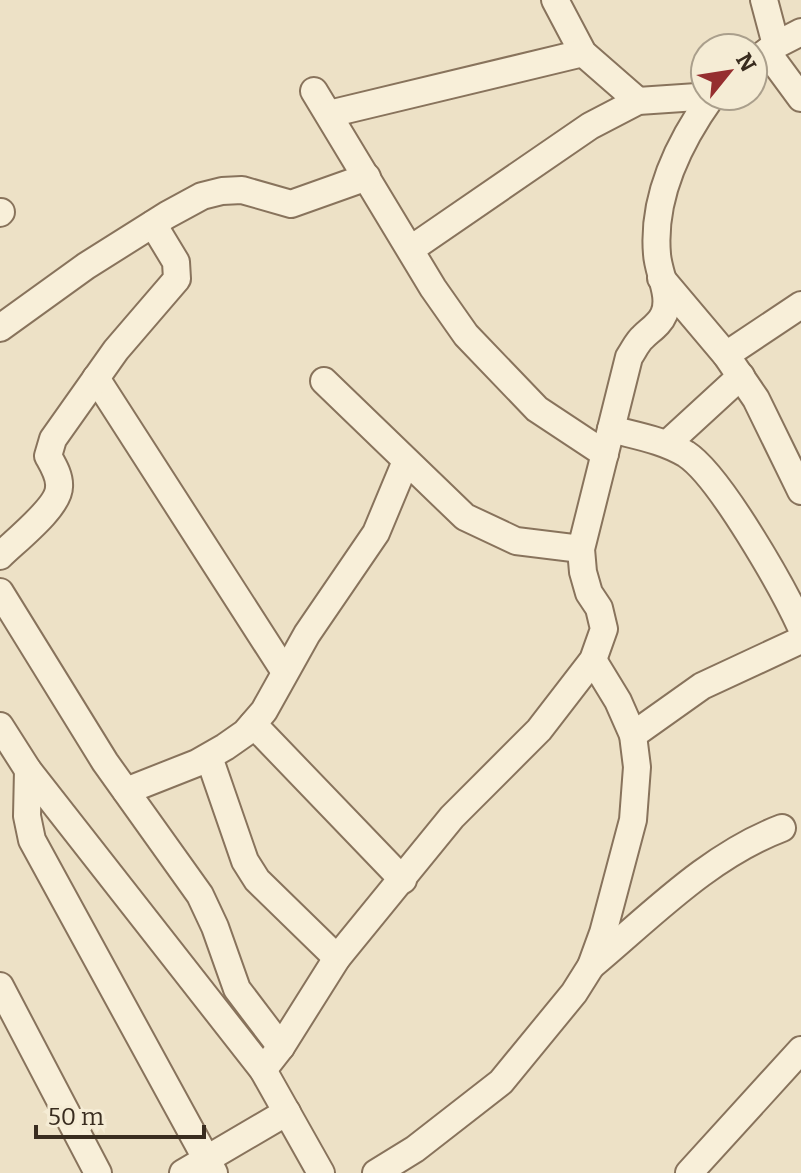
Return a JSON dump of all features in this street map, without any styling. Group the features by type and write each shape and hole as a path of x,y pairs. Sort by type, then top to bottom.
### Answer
{"street":[{"path":"555,0 583,53 638,101"},
{"path":"764,0 765,32"},
{"path":"769,51 801,32"},
{"path":"329,114 583,53"},
{"path":"769,57 801,98"},
{"path":"314,91 433,288 466,335 544,414 608,442 668,443 692,458 746,529 801,627"},
{"path":"411,249 590,126 638,101 689,98"},
{"path":"263,1070 337,958 452,817 539,730 593,660 604,629 599,608 589,593 581,549 629,357 640,339 656,326 664,314 667,300 661,278 655,225 671,169 686,134 701,112"},
{"path":"0,328 86,266 202,196 242,190 291,204 367,177"},
{"path":"0,556 53,505 60,489 48,456 50,447 116,350 177,279 176,262 153,224"},
{"path":"661,278 734,365 769,422 801,491"},
{"path":"668,443 734,365 801,305"},
{"path":"96,378 285,672"},
{"path":"324,381 465,517 516,541 581,549"},
{"path":"126,791 209,757 245,733 253,724 264,711 307,634 376,533 406,461"},
{"path":"0,592 126,791 200,895 237,989 281,1047"},
{"path":"633,735 702,686 801,640"},
{"path":"376,1173 415,1149 501,1082 574,993 591,966 633,820 637,767 633,735 618,701 593,660"},
{"path":"253,724 403,880"},
{"path":"0,726 28,770 263,1070 321,1173"},
{"path":"209,757 245,861 257,880 337,958"},
{"path":"28,770 27,816 32,840 211,1166"},
{"path":"591,966 707,868 752,839 782,828"},
{"path":"0,986 98,1173"},
{"path":"689,1173 801,1050"},
{"path":"183,1173 211,1166 287,1112"}]}
